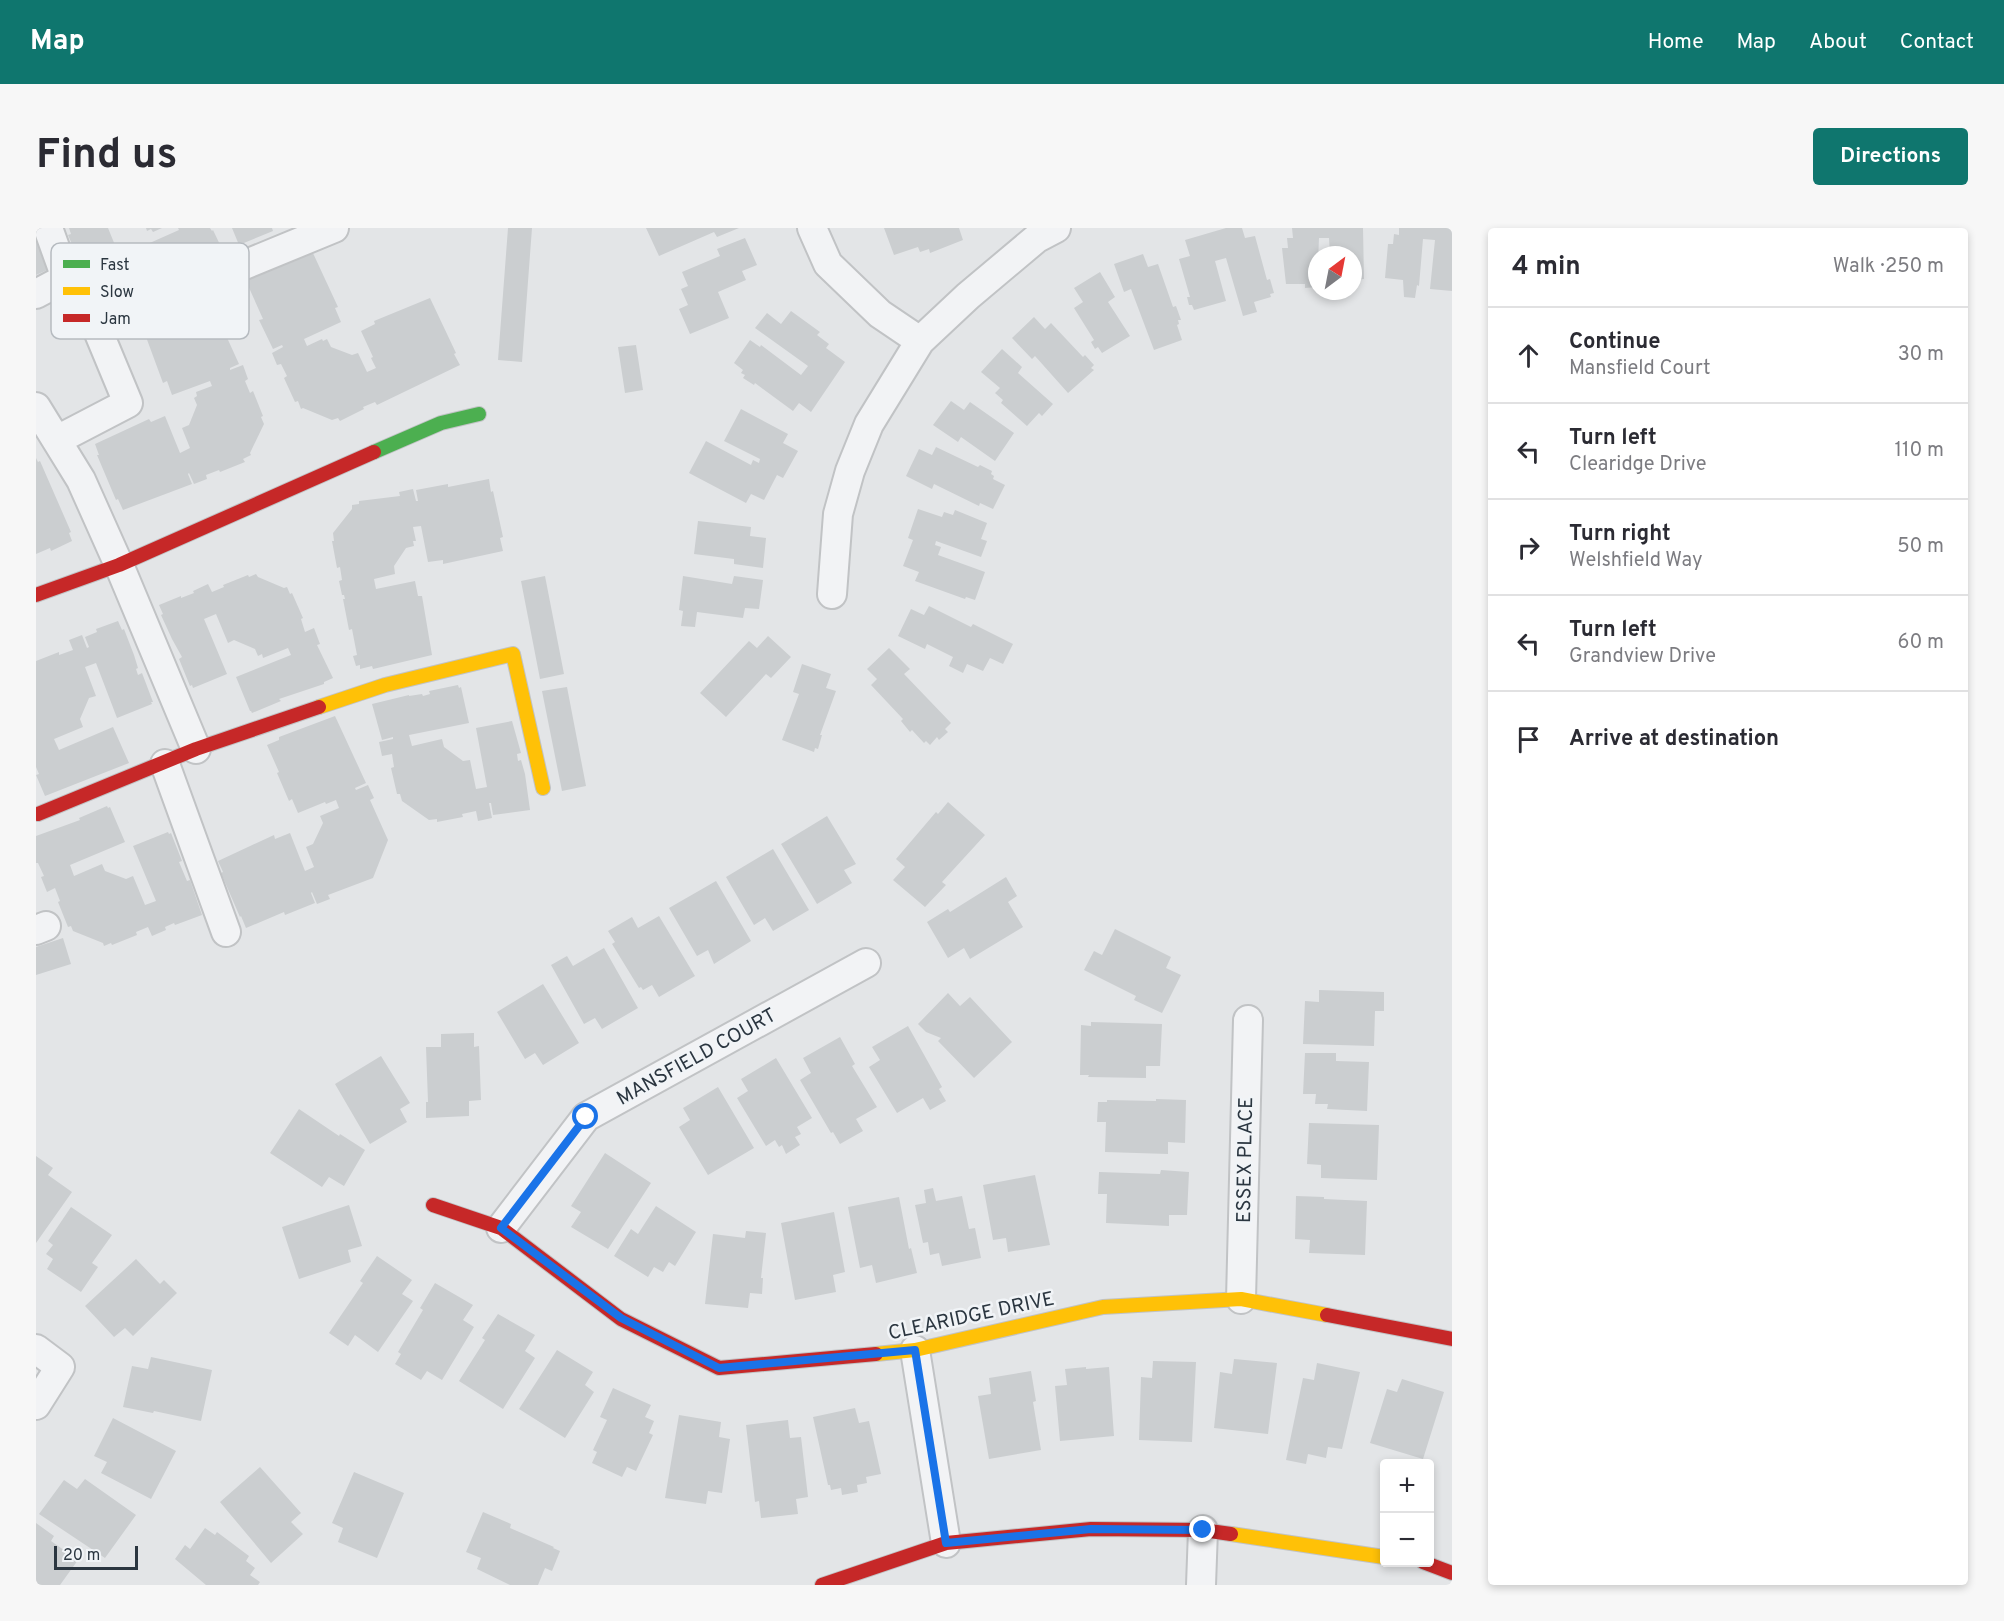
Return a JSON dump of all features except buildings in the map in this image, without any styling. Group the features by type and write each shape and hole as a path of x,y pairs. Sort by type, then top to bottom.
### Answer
{"street":[{"path":"48,228 53,243"},
{"path":"249,263 334,228"},
{"path":"812,228 828,264 880,314 920,341"},
{"path":"831,594 838,514 850,471 869,424 920,341 976,289 1037,238 1056,228"},
{"path":"36,294 51,286"},
{"path":"57,440 128,404 101,339"},
{"path":"36,407 81,480 196,749"},
{"path":"36,595 119,565 441,423 478,414"},
{"path":"38,814 165,764 196,749 385,685 513,654 543,788"},
{"path":"165,764 226,932"},
{"name":"MANSFIELD COURT","path":"501,1228 586,1117 866,963"},
{"name":"ESSEX PLACE","path":"1241,1299 1248,1020"},
{"name":"CLEARIDGE DRIVE","path":"433,1205 501,1228 621,1318 719,1368 915,1350 1103,1307 1241,1299 1452,1339"},
{"path":"36,1349 60,1367 36,1405"},
{"path":"915,1350 946,1543"},
{"path":"822,1585 946,1543 1091,1529 1203,1530 1380,1556"},
{"path":"1201,1585 1203,1530"},
{"path":"1434,1567 1452,1573"}],"traffic: fast":[{"path":"374,452 441,423 479,414"}],"traffic: slow":[{"path":"319,707 385,685 513,654 543,788"},
{"path":"876,1354 915,1350 1103,1307 1241,1299 1327,1315"},
{"path":"1231,1534 1380,1556"}],"traffic: jam":[{"path":"36,595 119,565 374,452"},
{"path":"38,814 196,749 319,707"},
{"path":"433,1205 501,1228 621,1319 719,1368 876,1354"},
{"path":"1327,1315 1452,1339"},
{"path":"822,1585 946,1543 1091,1529 1203,1530 1231,1534"},
{"path":"1434,1566 1452,1573"}],"route":[{"path":"586,1117 501,1228 621,1318 719,1368 915,1350 946,1543 1091,1529 1203,1530"}]}
